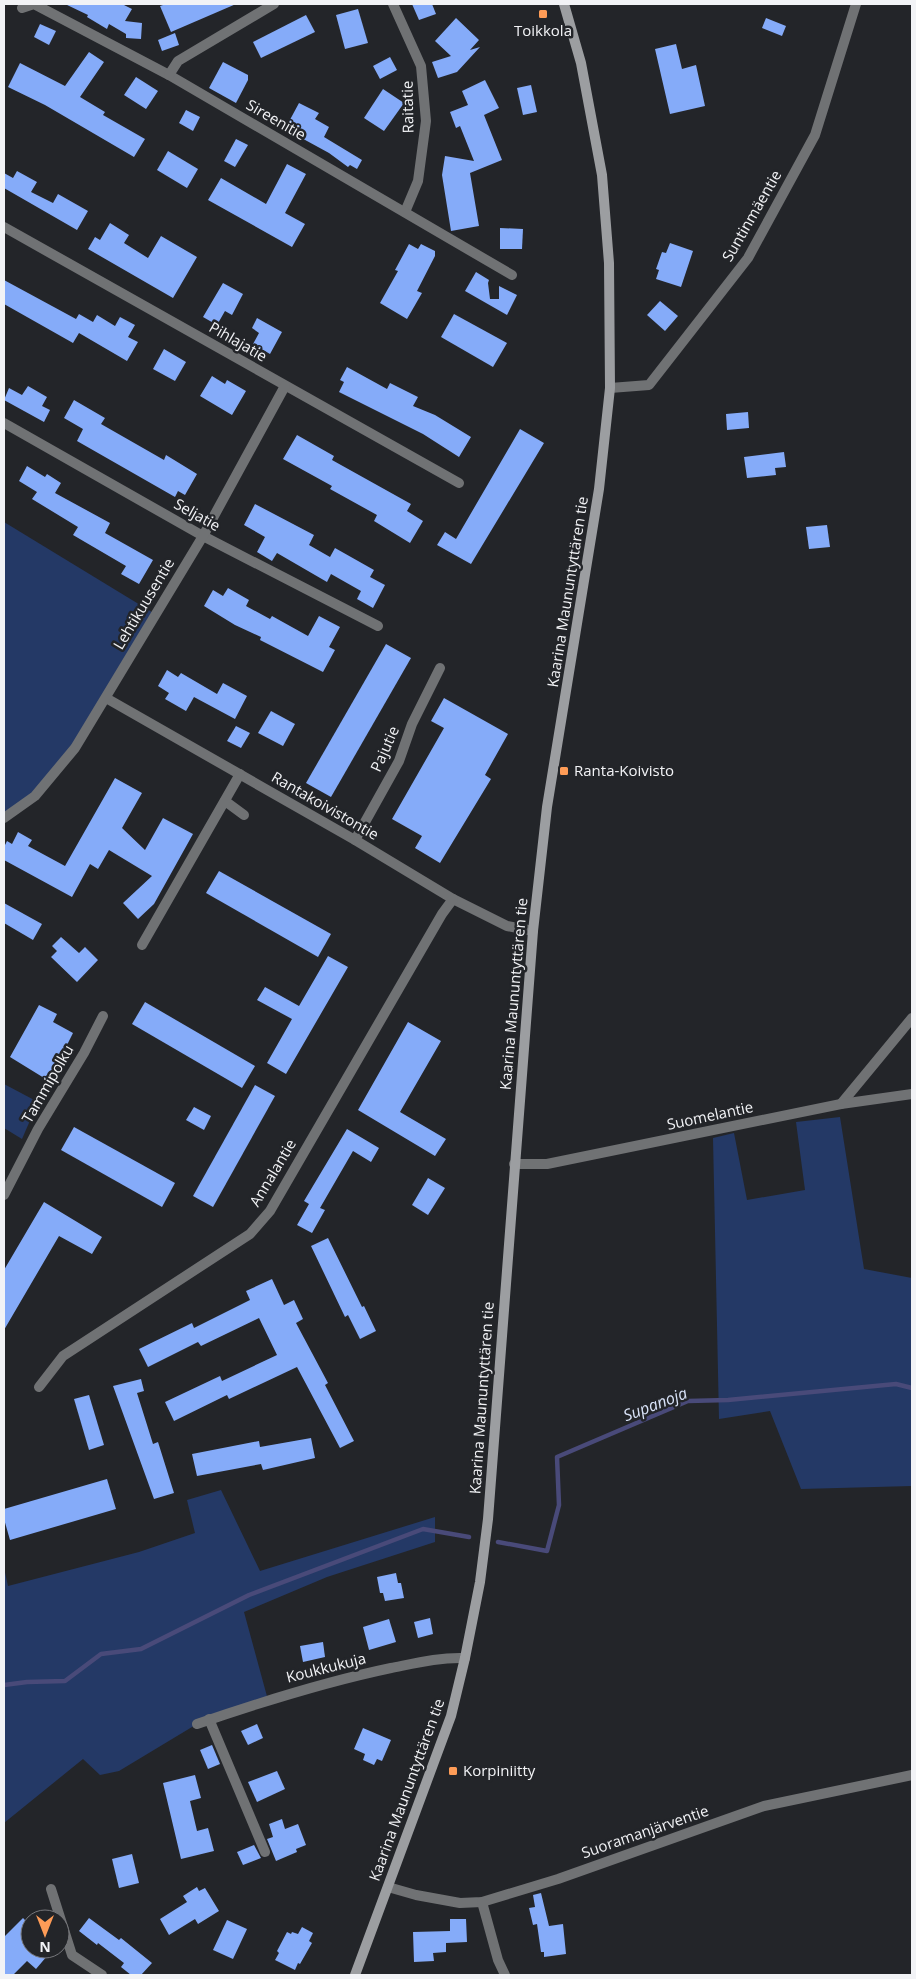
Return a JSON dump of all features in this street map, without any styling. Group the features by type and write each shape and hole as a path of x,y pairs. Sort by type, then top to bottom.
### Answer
{"main road":[{"name":"Kaarina Maununtyttären tie","path":"355,1975 451,1716 480,1582 488,1519 533,931 547,808 599,489 610,388 609,263 602,175 581,64 564,4"}],"street":[{"name":"Sireenitie","path":"22,8 34,4 169,75 512,274"},
{"path":"169,75 178,61 274,4"},
{"name":"Raitatie","path":"393,4 421,66 426,121 418,181 405,212"},
{"name":"Suntinmäentie","path":"610,388 649,385 748,258 815,135 856,4"},
{"name":"Pihlajatie","path":"4,226 459,483"},
{"name":"Lehtikuusentie","path":"4,818 34,796 50,780 75,748 203,536 285,386"},
{"name":"Seljatie","path":"4,423 203,536 378,626"},
{"name":"Pajutie","path":"354,840 399,761 412,724 440,668"},
{"name":"Rantakoivistontie","path":"106,698 453,899 507,926 533,931"},
{"path":"142,945 240,774"},
{"path":"225,801 244,814"},
{"name":"Annalantie","path":"39,1387 63,1356 250,1234 270,1211 442,914 453,899"},
{"name":"Tammipolku","path":"4,1195 38,1129 84,1053 103,1016"},
{"path":"841,1104 912,1018"},
{"name":"Suomelantie","path":"514,1164 548,1164 841,1104 912,1094"},
{"name":"Koukkukuja","path":"197,1724 290,1692 370,1672 444,1658 465,1658"},
{"path":"209,1720 265,1852"},
{"name":"Suoramanjärventie","path":"388,1887 416,1895 460,1903 482,1902 558,1879 764,1806 912,1775"},
{"path":"51,1889 72,1955 102,1975"},
{"path":"482,1902 498,1960 505,1975"}],"shaded area":[{"path":"4,522 155,614 50,780 4,818"},
{"path":"4,1084 38,1102 22,1139 4,1128"},
{"path":"840,1117 864,1269 912,1278 912,1486 801,1489 770,1411 719,1419 713,1138 734,1133 747,1200 805,1190 796,1122"},
{"path":"221,1490 260,1571 435,1517 435,1542 327,1577 244,1612 268,1700 197,1724 119,1771 100,1775 83,1759 4,1823 4,1568 8,1586 139,1552 195,1533 187,1500"}],"building":[{"path":"65,4 122,4 132,9 125,21 142,23 141,39 126,38 126,34 109,24 107,29 87,17 88,15"},
{"path":"166,4 236,4 171,32 160,6"},
{"path":"412,4 432,4 436,14 419,20"},
{"path":"358,9 368,43 345,49 336,15"},
{"path":"306,15 315,32 261,58 253,42"},
{"path":"456,18 479,40 470,50 480,47 457,72 438,78 432,62 451,56 435,41"},
{"path":"766,18 786,26 782,36 762,28"},
{"path":"40,24 56,31 49,45 34,37"},
{"path":"175,33 179,45 162,51 158,40"},
{"path":"676,44 682,69 696,65 705,106 670,114 655,49"},
{"path":"89,52 104,62 80,97 105,112 103,115 145,139 134,157 45,105 8,87 20,63 65,86"},
{"path":"390,57 397,70 380,79 373,66"},
{"path":"223,62 248,75 248,80 236,103 209,88"},
{"path":"136,77 158,91 146,109 124,95"},
{"path":"485,80 499,108 484,115 502,160 470,173 479,226 451,231 442,175 445,156 474,161 460,126 456,128 450,112 468,105 462,91"},
{"path":"531,85 537,112 523,115 517,88"},
{"path":"383,89 404,103 384,131 364,118"},
{"path":"299,103 319,113 315,119 329,127 324,137 362,160 357,169 350,165 348,167 329,153 285,129"},
{"path":"186,110 200,117 193,131 179,123"},
{"path":"236,139 248,145 235,167 224,161"},
{"path":"168,151 198,169 187,188 157,170"},
{"path":"287,164 306,174 285,213 305,224 292,247 208,200 221,178 266,204"},
{"path":"17,171 37,182 31,192 53,203 58,194 88,211 77,230 4,188 4,173 13,178"},
{"path":"110,223 129,235 124,243 148,258 161,236 197,257 173,298 88,249 95,237 100,240"},
{"path":"500,228 523,229 522,249 500,249"},
{"path":"670,243 693,251 681,287 656,279 659,270 656,269 662,252 666,253"},
{"path":"409,244 418,249 421,244 435,251 435,256 417,291 422,293 407,319 380,303 398,271 395,270"},
{"path":"476,272 489,280 490,299 499,299 499,286 517,295 507,315 465,291"},
{"path":"4,280 76,319 79,314 93,322 97,315 115,326 120,317 135,325 128,337 138,342 127,361 79,333 73,343 4,304"},
{"path":"223,283 243,294 232,315 225,311 217,325 203,317"},
{"path":"660,301 678,316 665,331 647,315"},
{"path":"454,314 507,343 493,367 441,337"},
{"path":"257,318 282,332 270,354 253,344 259,333 252,328"},
{"path":"164,349 186,362 175,381 153,369"},
{"path":"347,367 387,389 390,383 418,397 413,406 435,415 471,437 459,457 423,434 339,392 344,382 340,380"},
{"path":"212,376 225,384 227,380 246,391 232,415 200,396"},
{"path":"28,386 47,397 42,406 50,410 44,422 4,400 9,388 22,395"},
{"path":"74,400 105,418 101,424 164,460 166,455 197,474 185,495 178,491 175,497 77,441 83,429 64,418"},
{"path":"748,412 749,428 727,430 726,414"},
{"path":"520,429 544,443 471,564 437,545 445,532 456,539"},
{"path":"297,435 334,456 332,460 411,504 407,511 423,521 410,543 374,521 377,515 330,489 332,486 283,459"},
{"path":"784,452 786,467 775,468 776,475 747,478 744,457"},
{"path":"27,466 45,477 47,474 61,483 55,493 110,523 105,533 153,560 139,584 121,574 126,566 73,535 78,527 32,499 37,492 19,481"},
{"path":"255,504 314,535 309,545 330,557 335,548 374,570 370,577 385,585 373,608 357,599 361,591 331,574 327,582 277,553 272,561 257,552 265,537 244,525"},
{"path":"827,525 830,547 809,549 806,527"},
{"path":"228,588 249,600 246,606 270,619 272,616 308,636 319,616 340,627 329,647 335,650 323,672 260,640 261,637 235,625 204,606 213,590 223,596"},
{"path":"386,644 411,658 331,797 306,783"},
{"path":"167,670 178,677 181,673 217,694 223,683 247,696 235,719 194,697 186,711 165,699 169,693 158,686"},
{"path":"444,698 508,734 485,775 491,779 440,863 415,848 422,836 392,819 444,728 431,721"},
{"path":"271,711 295,724 283,746 258,733"},
{"path":"236,726 250,733 241,748 227,741"},
{"path":"115,778 142,793 122,828 145,850 163,818 193,834 154,904 138,919 123,903 152,876 109,850 98,869 90,864 72,897 4,860 4,847 7,841 12,844 18,832 32,840 28,846 65,866"},
{"path":"219,871 331,934 318,957 206,893"},
{"path":"4,903 42,924 33,940 4,923"},
{"path":"61,937 79,953 85,947 98,960 77,982 51,957 57,951 52,946"},
{"path":"328,956 348,967 286,1074 267,1063 292,1019 257,1000 265,987 299,1006"},
{"path":"145,1002 255,1066 242,1088 132,1024"},
{"path":"39,1005 57,1014 53,1022 73,1033 49,1081 10,1057"},
{"path":"408,1022 441,1041 400,1112 446,1139 435,1156 358,1110"},
{"path":"255,1085 275,1096 213,1207 193,1196"},
{"path":"194,1107 211,1116 204,1130 186,1120"},
{"path":"74,1127 175,1183 162,1207 61,1150"},
{"path":"347,1129 379,1148 371,1162 353,1151 320,1208 325,1210 312,1233 297,1225 309,1204 304,1201"},
{"path":"428,1178 445,1188 428,1215 412,1205"},
{"path":"44,1202 102,1237 92,1254 59,1236 4,1330 4,1270"},
{"path":"328,1238 376,1331 360,1339 348,1315 345,1317 311,1246"},
{"path":"272,1279 284,1305 294,1300 303,1319 296,1323 328,1383 325,1385 354,1441 340,1448 297,1367 229,1399 227,1395 174,1421 165,1402 220,1376 222,1381 277,1355 259,1318 201,1346 198,1342 148,1367 139,1349 192,1323 194,1328 250,1300 246,1291"},
{"path":"141,1379 144,1391 137,1393 153,1444 158,1442 174,1493 154,1499 113,1386"},
{"path":"89,1395 104,1445 89,1450 74,1399"},
{"path":"311,1438 315,1458 263,1470 261,1464 197,1476 192,1454 259,1441 260,1447"},
{"path":"107,1479 116,1509 10,1540 4,1519 4,1509"},
{"path":"396,1573 398,1583 401,1583 404,1598 385,1601 383,1593 380,1593 377,1577"},
{"path":"430,1618 433,1634 418,1638 414,1622"},
{"path":"389,1619 396,1642 369,1650 363,1627"},
{"path":"323,1642 325,1657 303,1662 300,1646"},
{"path":"257,1724 263,1738 248,1745 241,1731"},
{"path":"363,1728 391,1740 382,1761 377,1759 374,1765 363,1760 365,1754 354,1749"},
{"path":"212,1745 220,1764 208,1769 200,1750"},
{"path":"277,1771 285,1789 257,1802 248,1782"},
{"path":"195,1775 201,1798 190,1801 197,1831 208,1828 214,1851 181,1859 163,1783"},
{"path":"282,1819 285,1829 298,1824 306,1845 296,1849 297,1852 276,1861 267,1839 273,1837 269,1824"},
{"path":"254,1845 261,1858 243,1865 237,1852"},
{"path":"132,1854 139,1883 119,1888 112,1859"},
{"path":"197,1887 199,1891 205,1888 219,1911 198,1924 195,1919 169,1935 160,1919 187,1902 183,1896"},
{"path":"541,1893 549,1926 563,1924 566,1954 544,1957 544,1952 541,1952 537,1924 533,1925 529,1908 535,1907 533,1895"},
{"path":"89,1918 119,1940 121,1938 152,1963 141,1975 131,1975 121,1967 124,1963 79,1931"},
{"path":"450,1919 466,1919 467,1942 446,1943 446,1952 433,1953 434,1961 414,1962 413,1932 450,1931"},
{"path":"227,1920 247,1929 233,1959 213,1950"},
{"path":"20,1921 20,1959 44,1959 36,1969 27,1961 13,1975 4,1975 4,1937"},
{"path":"302,1927 313,1933 309,1941 312,1943 295,1970 275,1960 279,1953 277,1951 287,1932 298,1934"}],"waterway":[{"name":"Supanoja","path":"498,1542 547,1551 559,1505 557,1457 688,1401 728,1400 896,1384 912,1388"},
{"path":"4,1685 65,1681 101,1654 141,1649 249,1595 423,1529 469,1537"}],"place":[{"name":"Toikkola","path":"543,14"},
{"name":"Ranta-Koivisto","path":"564,771"},
{"name":"Korpiniitty","path":"453,1771"}]}
